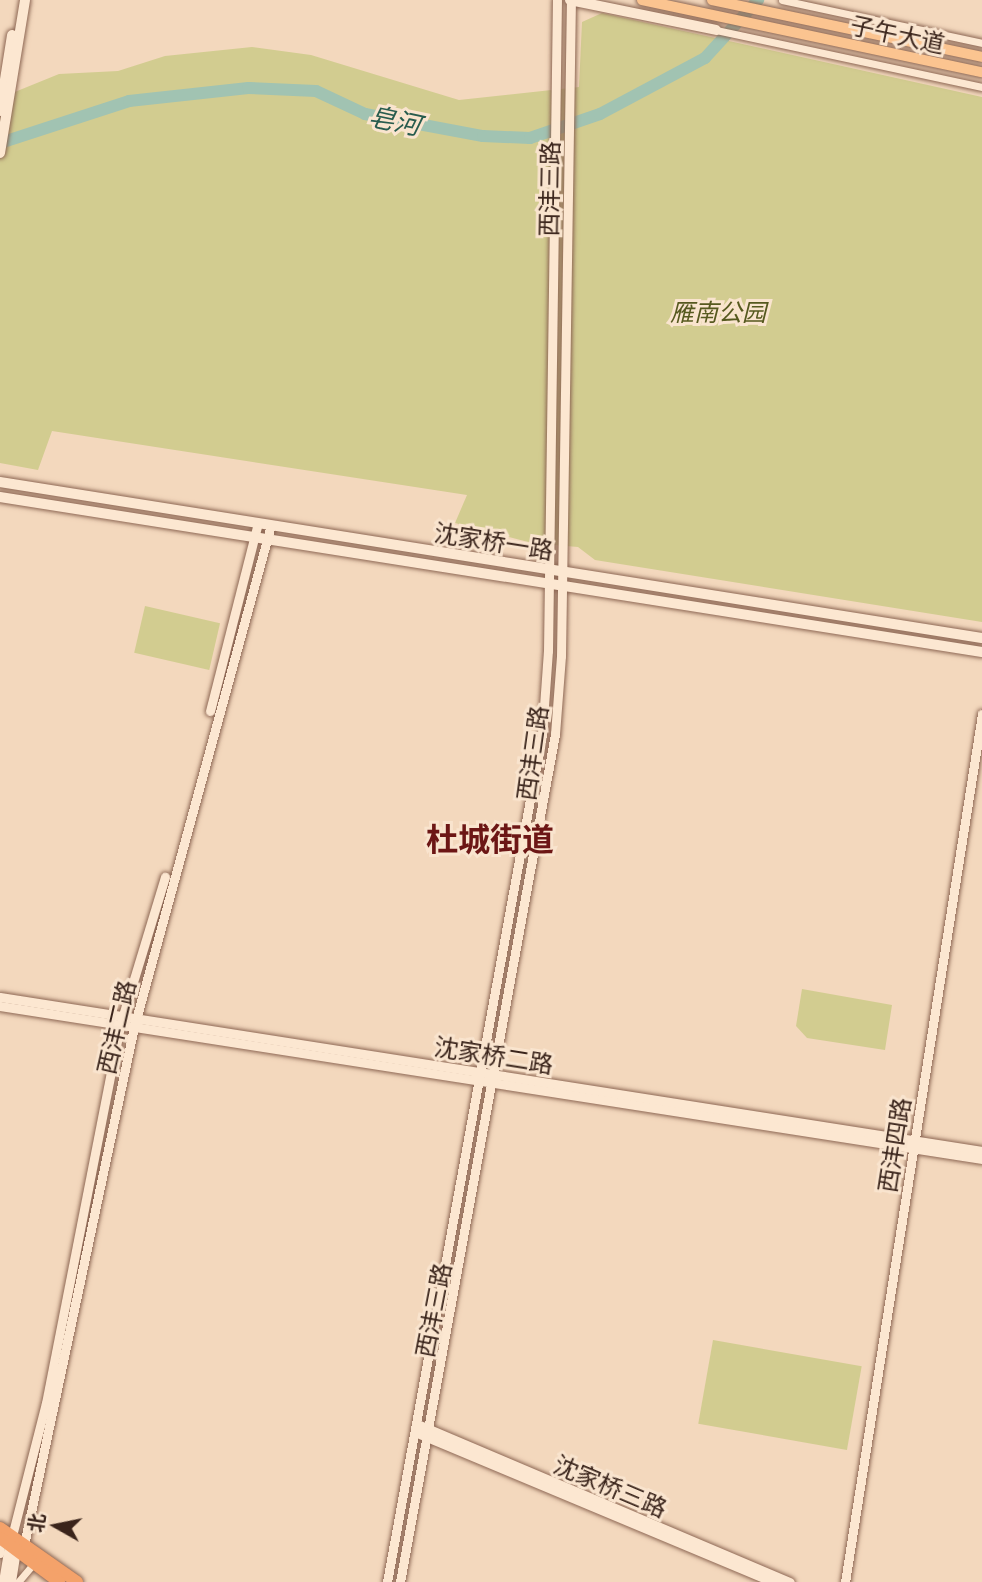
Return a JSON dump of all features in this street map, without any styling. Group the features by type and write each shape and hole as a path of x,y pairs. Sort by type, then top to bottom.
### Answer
{"highway":[{"path":"8,1542 33,1564 60,1582"},
{"path":"8,1542 78,1582"}],"main road":[{"path":"0,153 2,110 18,0"},
{"path":"2,110 25,0"},
{"path":"570,0 716,30"},
{"name":"子午大道","path":"642,0 982,72"},
{"name":"子午大道","path":"712,0 982,57"},
{"name":"沈家桥一路","path":"0,482 982,638"},
{"name":"沈家桥一路","path":"0,497 982,652"},
{"path":"4,1582 8,1542"},
{"path":"8,1542 11,1582"}],"street":[{"name":"西沣三路","path":"387,1582 483,1071 542,734 557,0"},
{"name":"西沣三路","path":"400,1582 495,1078 555,734 561,656 560,572 570,0"},
{"path":"782,0 982,43"},
{"path":"716,30 982,88"},
{"name":"西沣二路","path":"8,1542 46,1403 120,1025 163,884 258,523"},
{"name":"西沣二路","path":"8,1542 33,1521 135,1022 271,525"},
{"name":"西沣四路","path":"845,1582 982,714"},
{"name":"沈家桥二路","path":"0,997 123,1015 135,1022 480,1082 495,1078"},
{"name":"沈家桥二路","path":"0,1006 120,1025 135,1022 483,1071 495,1078 913,1144 982,1151"},
{"name":"沈家桥二路","path":"913,1144 982,1159"},
{"name":"沈家桥三路","path":"416,1428 790,1582"},
{"name":"沈家桥三路","path":"428,1433 773,1582"},
{"path":"18,1582 33,1564"}],"green space":[{"name":"雁南公园","path":"602,13 982,97 982,622 595,560 578,547 532,543 455,523 467,495 52,431 38,470 0,463 0,98 59,74 118,71 165,56 252,47 311,55 459,100 579,87 582,22"},
{"path":"145,606 220,623 209,670 134,653"},
{"path":"802,989 892,1005 885,1050 807,1038 796,1026"},
{"path":"713,1340 862,1366 847,1450 698,1424"}],"waterway":[{"name":"皂河","path":"0,143 129,101 248,88 316,91 365,114 483,136 530,138 600,114 705,58 758,0"}],"district":[{"name":"杜城街道","path":"490,837"}]}
